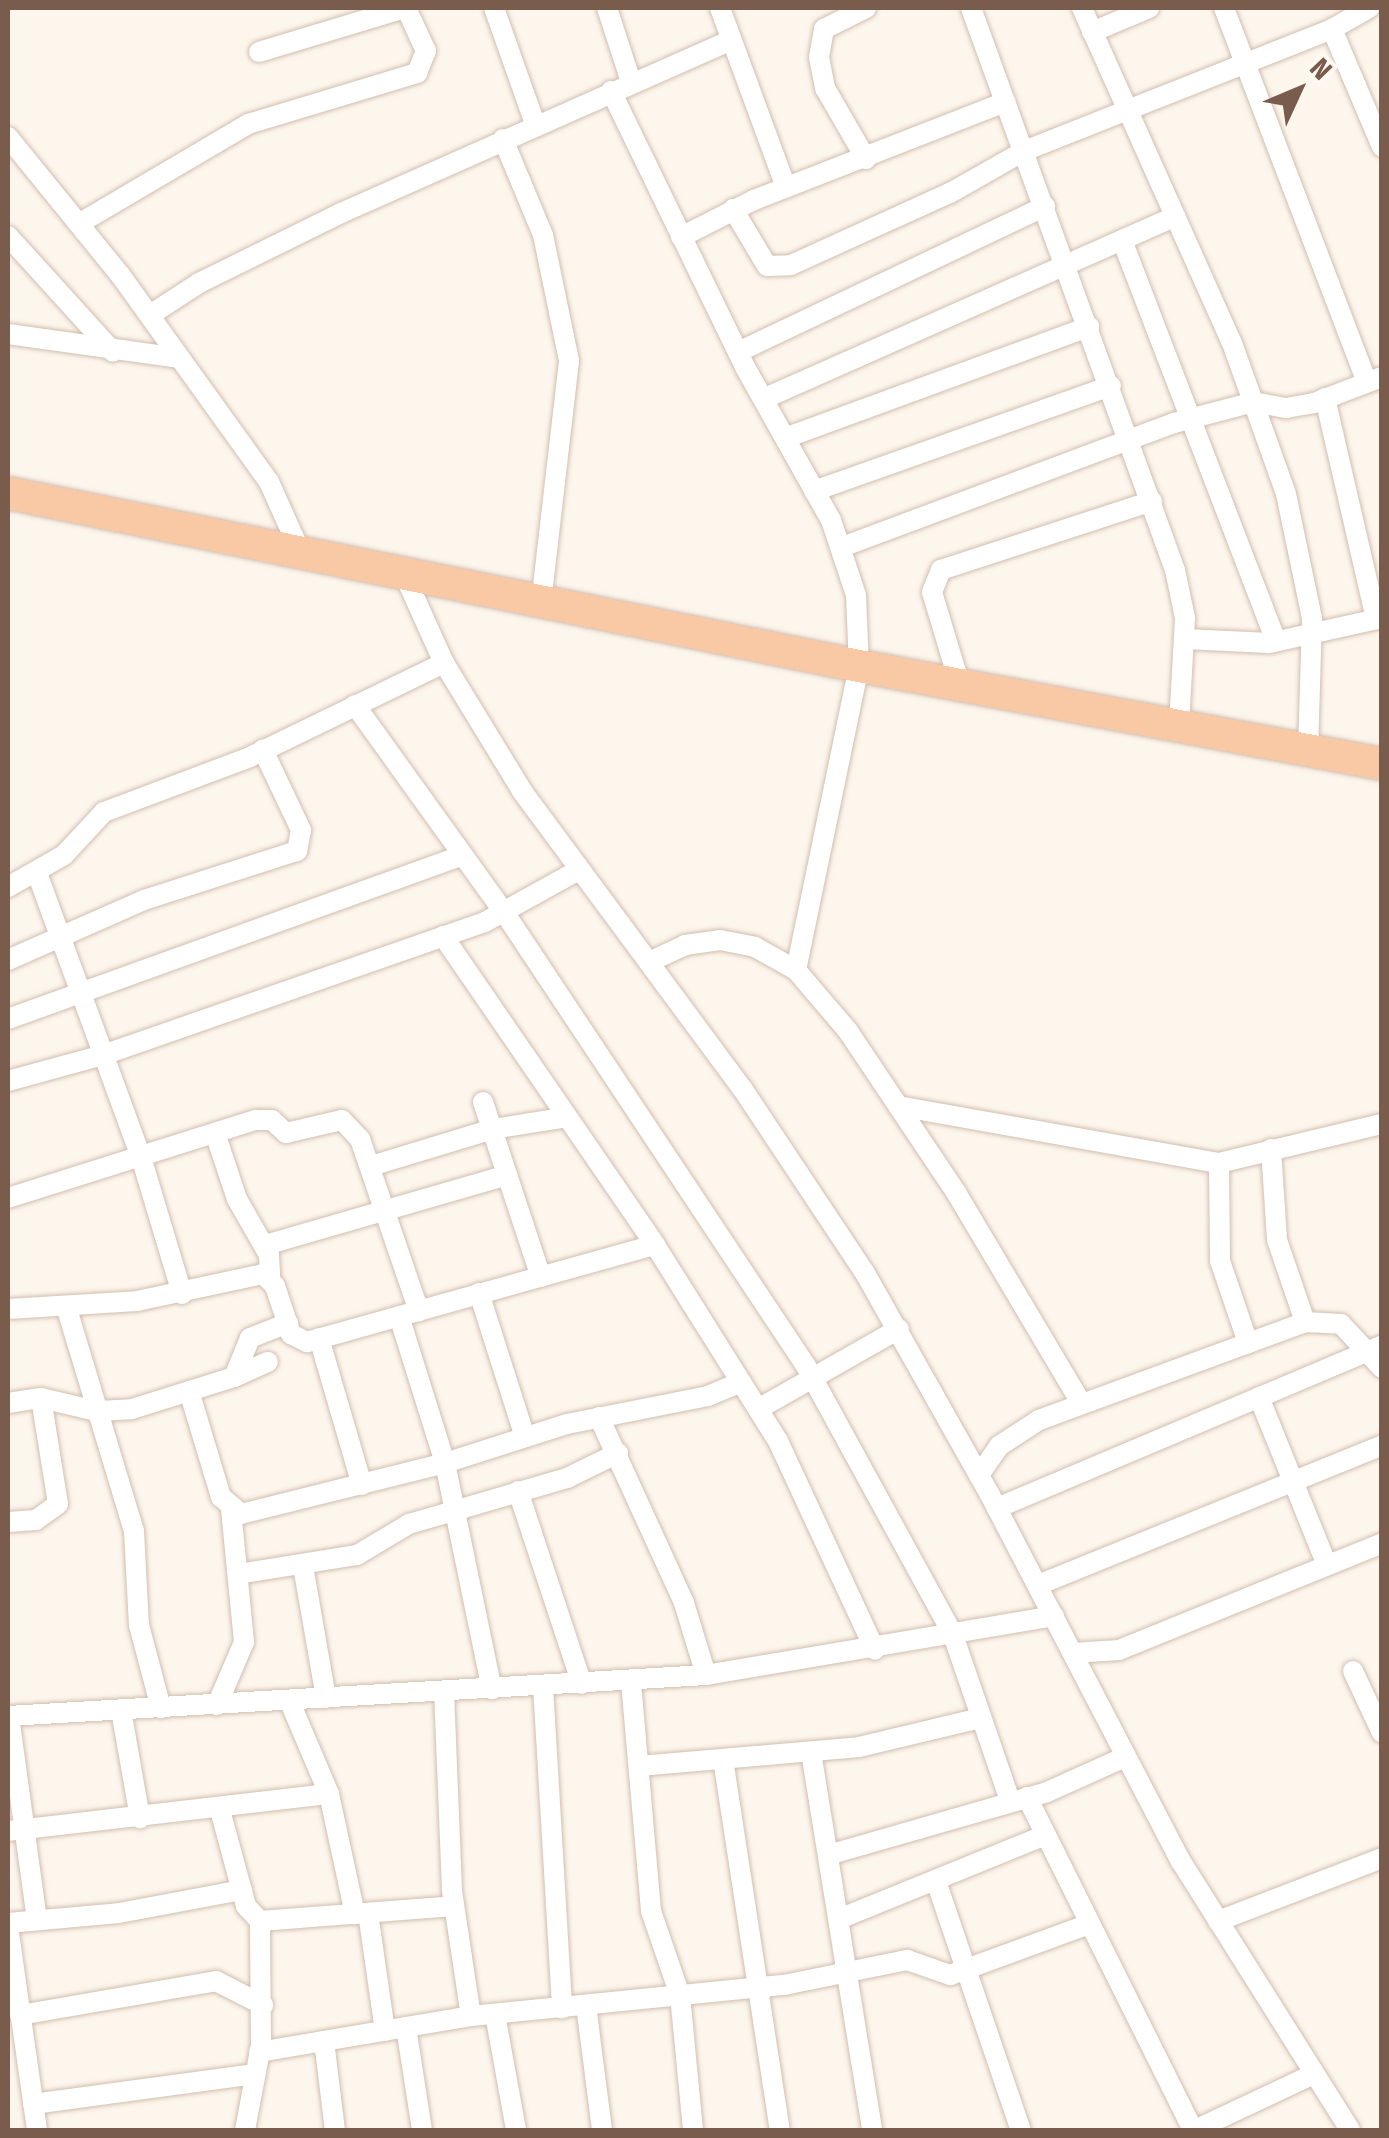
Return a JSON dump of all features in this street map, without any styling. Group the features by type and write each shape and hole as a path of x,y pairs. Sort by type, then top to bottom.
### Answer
{"highway":[{"path":"8,493 859,666 1382,764"}],"street":[{"path":"80,223 248,124 417,72 426,51 405,8 259,52"},
{"path":"494,8 534,124"},
{"path":"607,8 631,82"},
{"path":"720,8 786,187"},
{"path":"866,8 824,29 818,57 825,88 866,160"},
{"path":"972,8 1130,438 1183,599 1179,725"},
{"path":"1082,8 1254,402 1286,494 1313,630 1308,749"},
{"path":"1092,32 1149,8"},
{"path":"842,547 1130,438 1254,402 1286,408 1374,380 1224,8"},
{"path":"733,210 756,253 776,268 950,194 1024,151 1124,108 1332,29 1370,8"},
{"path":"1332,29 1382,146"},
{"path":"150,315 244,259 534,124 730,41"},
{"path":"611,91 738,352 842,547 856,595 859,666 796,970"},
{"path":"680,236 786,187 866,160 1006,102"},
{"path":"8,137 150,315 280,500 300,551"},
{"path":"503,139 543,235 568,347 541,602"},
{"path":"738,352 1044,206"},
{"path":"763,399 1175,216"},
{"path":"8,236 113,352"},
{"path":"1122,240 1194,418 1276,642"},
{"path":"8,319 15,336 178,358"},
{"path":"785,438 1089,327"},
{"path":"814,490 1111,386"},
{"path":"1184,639 1276,642 1313,630 1379,618 1325,398"},
{"path":"960,684 932,592 941,570 1152,500"},
{"path":"404,574 444,664 579,870 775,1136 899,1329 998,1508 1125,1757 1218,1921 1350,2130"},
{"path":"8,887 37,873 104,812 263,750 444,664"},
{"path":"356,705 460,856 504,912 814,1379 953,1636 982,1718 1018,1799 1046,1835 1194,2130 1312,2074"},
{"path":"8,960 144,900 297,852 301,830 263,750"},
{"path":"8,1019 460,856"},
{"path":"8,1080 103,1055 443,936 504,912 579,870"},
{"path":"37,873 141,1156 182,1294"},
{"path":"443,936 655,1245 742,1382 826,1532 876,1650"},
{"path":"649,962 685,945 720,940 754,947 796,970 833,1011 987,1240 1081,1403"},
{"path":"484,1102 541,1277"},
{"path":"898,1106 1219,1163 1382,1124"},
{"path":"371,1166 493,1129 567,1116"},
{"path":"8,1198 266,1118 286,1132 342,1120 360,1138 385,1206 492,1689"},
{"path":"216,1133 237,1199 265,1245 270,1277 297,1342 655,1245"},
{"path":"1271,1149 1277,1240 1306,1322"},
{"path":"1219,1163 1220,1261 1248,1343"},
{"path":"265,1245 385,1206 508,1175"},
{"path":"8,1309 182,1294 252,1274 270,1277"},
{"path":"479,1293 525,1438"},
{"path":"66,1306 134,1531 138,1625 161,1708"},
{"path":"234,1377 250,1338 288,1322"},
{"path":"979,1475 1010,1438 1081,1403 1306,1322 1340,1324 1374,1348 1382,1368"},
{"path":"758,1409 899,1329"},
{"path":"318,1338 362,1485"},
{"path":"998,1508 1374,1348"},
{"path":"8,1403 41,1398 97,1411 132,1409 234,1377 268,1362"},
{"path":"231,1510 252,1512 362,1485 599,1417 708,1396 742,1382"},
{"path":"188,1391 220,1498 231,1510 238,1574 244,1642 217,1704"},
{"path":"1258,1397 1328,1565"},
{"path":"8,1522 36,1520 58,1504 41,1398"},
{"path":"599,1417 684,1603 706,1675"},
{"path":"1038,1585 1382,1445"},
{"path":"238,1574 357,1556 400,1528 518,1491 618,1453"},
{"path":"518,1491 582,1684"},
{"path":"1074,1653 1120,1650 1382,1543"},
{"path":"303,1566 326,1698"},
{"path":"37,1920 16,1831 8,1716 706,1675 876,1650 1054,1616"},
{"path":"1353,1671 1382,1733"},
{"path":"631,1682 651,1911 680,1996 693,2130"},
{"path":"542,1686 562,2008"},
{"path":"444,1692 453,1906 471,2016"},
{"path":"289,1700 329,1794 422,2130"},
{"path":"121,1710 140,1818"},
{"path":"640,1766 812,1752 982,1718"},
{"path":"812,1752 872,2130"},
{"path":"828,1854 1018,1799 1125,1757"},
{"path":"723,1759 762,1987 780,2130"},
{"path":"16,1831 220,1810 329,1794"},
{"path":"220,1810 249,1912 260,1921 453,1906"},
{"path":"839,1919 1046,1835"},
{"path":"1218,1921 1382,1858"},
{"path":"936,1881 1021,2130"},
{"path":"37,2130 8,1924 242,1890"},
{"path":"246,2130 263,2005 260,1921"},
{"path":"259,2052 471,2016 762,1987 917,1960 940,1975 966,1971 1089,1924"},
{"path":"20,2015 216,1981 263,2005"},
{"path":"586,2005 602,2130"},
{"path":"495,2014 516,2130"},
{"path":"324,2041 335,2130"},
{"path":"33,2104 255,2074"}]}
